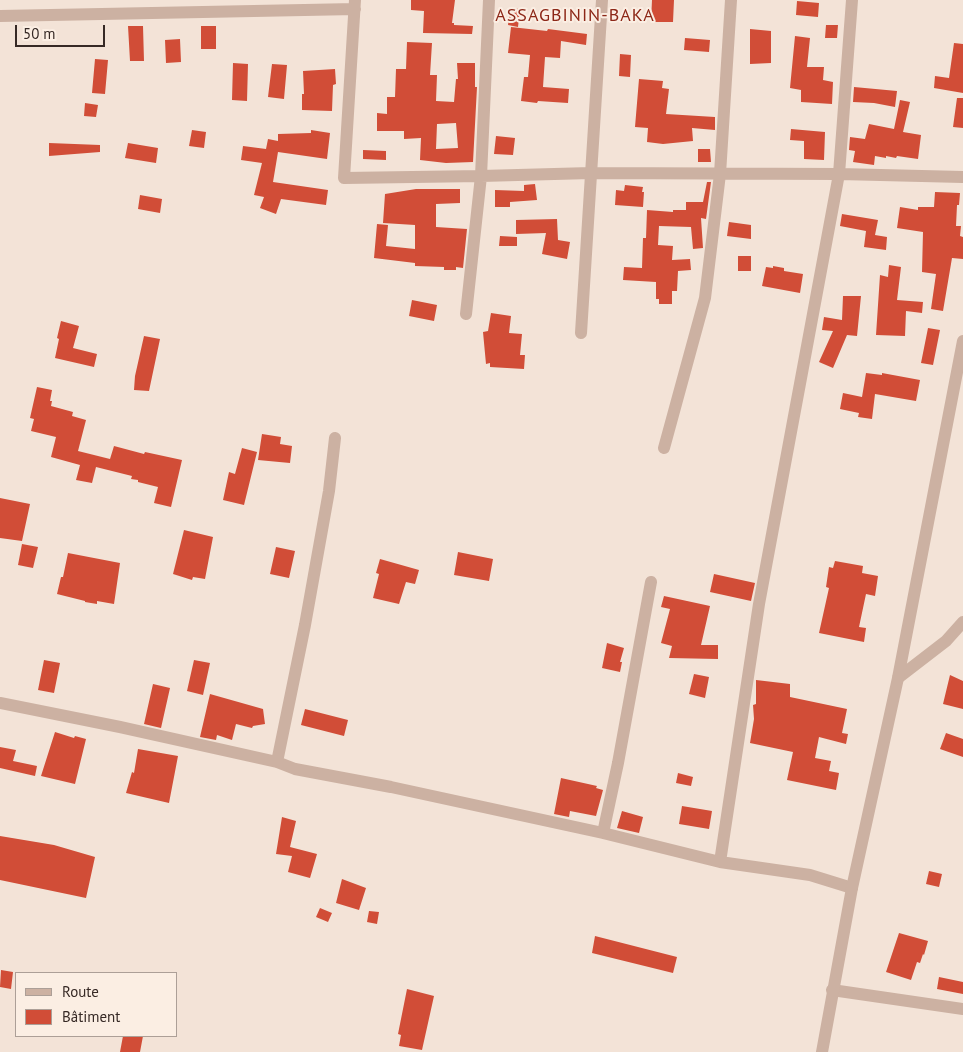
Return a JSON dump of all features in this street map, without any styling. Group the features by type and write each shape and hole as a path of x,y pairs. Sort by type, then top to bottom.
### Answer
{"street":[{"path":"466,314 481,176 489,0"},
{"path":"581,333 602,0"},
{"path":"664,448 705,298 720,174 731,0"},
{"path":"720,862 759,604 839,174 852,0"},
{"path":"0,16 355,4 344,178 591,173 839,174 963,177"},
{"path":"822,1052 852,888 898,678 963,341"},
{"path":"277,762 316,568 336,438"},
{"path":"602,833 618,763 651,582"},
{"path":"898,678 946,642 963,622"},
{"path":"0,703 120,727 277,762 295,769 401,789 602,833 720,862 810,875 852,888"},
{"path":"832,990 963,1009"}],"building":[{"path":"411,0 455,0 452,23 454,25 473,26 472,34 423,33 424,11 411,10"},
{"path":"652,0 674,0 673,22 651,22"},
{"path":"797,1 819,3 818,17 796,15"},
{"path":"510,8 520,9 518,27 508,25"},
{"path":"826,25 838,25 837,38 825,38"},
{"path":"128,26 143,26 144,61 130,61"},
{"path":"201,26 216,26 216,49 201,49"},
{"path":"511,27 587,34 586,45 561,41 560,58 545,57 543,87 569,89 568,103 521,101 524,77 528,77 530,55 508,53"},
{"path":"750,29 771,31 771,63 750,64"},
{"path":"795,36 810,38 807,67 824,67 823,80 833,82 832,104 801,102 801,90 790,88"},
{"path":"685,38 710,40 709,52 684,50"},
{"path":"180,39 181,62 166,63 165,40"},
{"path":"407,42 432,43 430,75 437,75 436,101 454,102 456,79 458,79 457,63 475,63 475,87 477,87 473,162 446,163 420,160 421,138 404,139 404,131 377,131 377,113 387,114 387,97 395,97 396,69 406,69","holes":["456,123 458,148 436,149 437,124"]},
{"path":"954,43 963,44 963,93 934,88 935,76 949,78"},
{"path":"620,54 631,55 630,77 619,76"},
{"path":"95,59 108,60 105,94 92,93"},
{"path":"233,63 248,64 247,101 232,100"},
{"path":"272,64 287,65 284,99 268,97"},
{"path":"335,69 336,84 333,85 332,111 302,110 302,94 304,94 303,71"},
{"path":"639,79 663,81 662,88 669,89 666,114 715,117 715,130 692,128 693,141 663,144 647,142 648,128 635,127"},
{"path":"854,87 897,91 895,107 853,102"},
{"path":"957,98 963,98 963,128 953,127"},
{"path":"900,100 910,102 903,132 921,135 918,159 897,156 896,158 886,156 886,158 875,156 874,165 853,162 855,151 849,150 850,137 865,139 869,124 894,129"},
{"path":"85,103 98,105 96,117 84,116"},
{"path":"791,129 825,132 824,160 804,159 804,141 790,140"},
{"path":"192,130 206,132 204,148 189,146"},
{"path":"311,130 330,133 327,159 278,152 273,182 328,190 326,205 281,199 276,214 260,208 264,197 254,195 262,163 241,160 243,146 266,149 268,139 278,141 278,134 311,133"},
{"path":"496,136 515,138 513,155 494,154"},
{"path":"49,143 100,145 100,152 49,156"},
{"path":"128,143 158,148 156,163 125,158"},
{"path":"698,149 710,149 711,162 698,162"},
{"path":"363,150 386,151 386,160 363,159"},
{"path":"707,182 711,182 706,219 701,218 703,248 693,249 691,227 659,226 658,245 673,246 672,260 690,259 691,270 678,271 677,291 672,291 672,304 659,304 659,299 656,299 656,282 623,280 624,267 642,268 643,238 646,238 647,210 673,212 673,210 686,210 686,202 703,202"},
{"path":"535,184 537,200 510,202 510,207 495,207 495,190 524,191 524,185"},
{"path":"625,185 643,187 643,207 615,205 616,190 624,191"},
{"path":"416,189 460,189 460,203 436,204 436,227 467,229 463,268 456,267 456,270 444,270 444,267 415,266 415,263 374,258 377,224 388,225 386,246 415,249 415,225 383,223 385,194"},
{"path":"935,192 960,193 959,205 957,205 956,226 961,226 960,236 963,237 963,259 952,258 943,311 931,309 936,274 922,272 923,232 897,228 900,207 918,210 918,207 934,207"},
{"path":"140,195 162,199 160,213 138,209"},
{"path":"842,214 878,220 875,235 887,237 886,250 864,247 866,231 840,226"},
{"path":"557,219 558,240 570,242 567,259 542,254 546,233 516,234 516,220"},
{"path":"729,222 751,225 751,239 727,236"},
{"path":"500,236 517,237 517,246 499,246"},
{"path":"738,256 751,256 751,271 738,271"},
{"path":"889,265 901,267 897,300 923,302 922,313 906,311 905,336 876,335 880,275 888,277"},
{"path":"773,266 784,268 784,271 803,274 800,293 762,286 766,267 773,268"},
{"path":"843,296 861,296 857,336 847,335 833,368 819,362 833,331 822,330 824,317 842,320"},
{"path":"412,300 437,305 434,321 409,316"},
{"path":"491,313 511,316 509,333 522,334 520,355 525,355 524,369 490,367 490,363 486,364 483,332 488,331"},
{"path":"61,321 79,326 73,348 97,354 94,367 55,358"},
{"path":"928,328 940,330 933,365 921,363"},
{"path":"144,336 160,339 149,391 134,390 135,376"},
{"path":"866,373 882,375 882,373 920,380 916,401 875,394 872,419 858,417 859,413 840,409 843,393 862,397"},
{"path":"37,387 52,390 51,406 73,412 72,416 86,420 78,451 110,459 114,446 144,454 145,452 182,460 171,507 154,503 158,487 138,482 138,480 131,479 132,476 96,467 92,483 76,480 80,465 51,457 56,437 31,431 34,419 30,418"},
{"path":"262,434 281,437 280,444 292,446 290,463 258,460"},
{"path":"242,448 257,452 244,505 223,500 229,472 235,474"},
{"path":"0,498 30,504 22,541 0,538"},
{"path":"184,530 213,537 205,579 193,577 192,580 173,574"},
{"path":"22,544 38,547 33,568 18,565"},
{"path":"276,547 295,551 289,578 270,574"},
{"path":"458,552 493,559 489,581 454,575"},
{"path":"68,553 120,563 114,604 97,601 97,604 85,602 57,594"},
{"path":"380,559 419,570 415,584 406,582 399,604 373,598 379,574 376,573"},
{"path":"835,561 863,566 862,573 878,576 875,596 866,594 859,627 866,628 864,642 819,633 829,588 826,587 829,567 833,568"},
{"path":"714,574 755,583 751,601 710,592"},
{"path":"664,596 710,606 701,645 718,645 718,659 669,658 672,646 661,643 670,609 661,607"},
{"path":"607,643 624,648 620,662 622,662 620,672 602,668"},
{"path":"44,660 60,663 54,693 38,690"},
{"path":"194,660 210,663 203,695 187,691"},
{"path":"694,674 709,677 705,698 689,694"},
{"path":"950,675 963,681 963,709 943,704"},
{"path":"756,680 790,684 790,697 847,709 842,733 848,734 846,744 819,737 815,758 831,761 829,771 839,773 836,790 787,780 793,752 750,743 754,719 753,705 756,704"},
{"path":"153,684 170,688 161,728 144,724"},
{"path":"210,694 263,709 265,724 253,726 252,728 236,724 232,740 217,735 216,740 200,737"},
{"path":"305,709 348,720 344,736 301,725"},
{"path":"55,732 74,738 75,736 86,739 75,784 41,776"},
{"path":"946,733 963,739 963,757 940,749"},
{"path":"0,747 16,750 13,761 37,766 35,776 0,768"},
{"path":"138,749 178,756 169,803 126,793 132,772 134,773"},
{"path":"678,773 693,777 691,786 676,783"},
{"path":"561,778 597,786 596,788 603,790 596,816 570,811 569,817 554,814"},
{"path":"682,806 712,811 709,829 679,824"},
{"path":"622,811 643,817 639,833 617,828"},
{"path":"282,817 296,821 290,847 317,854 310,878 288,872 292,856 276,854"},
{"path":"0,836 54,845 95,857 86,898 0,880"},
{"path":"929,871 942,874 939,887 926,884"},
{"path":"342,879 366,888 359,910 336,903"},
{"path":"320,908 332,913 328,922 316,917"},
{"path":"369,911 379,912 377,924 367,922"},
{"path":"899,933 928,941 924,955 920,963 917,962 911,980 886,972"},
{"path":"595,936 677,957 673,973 592,953"},
{"path":"1,970 13,972 11,989 0,987"},
{"path":"939,977 963,982 963,994 937,989"},
{"path":"407,989 434,996 422,1050 399,1046 401,1035 398,1034"},
{"path":"123,1037 143,1037 140,1052 120,1052"}],"district":[{"name":"ASSAGBININ-BAKA","path":"575,16"}]}
